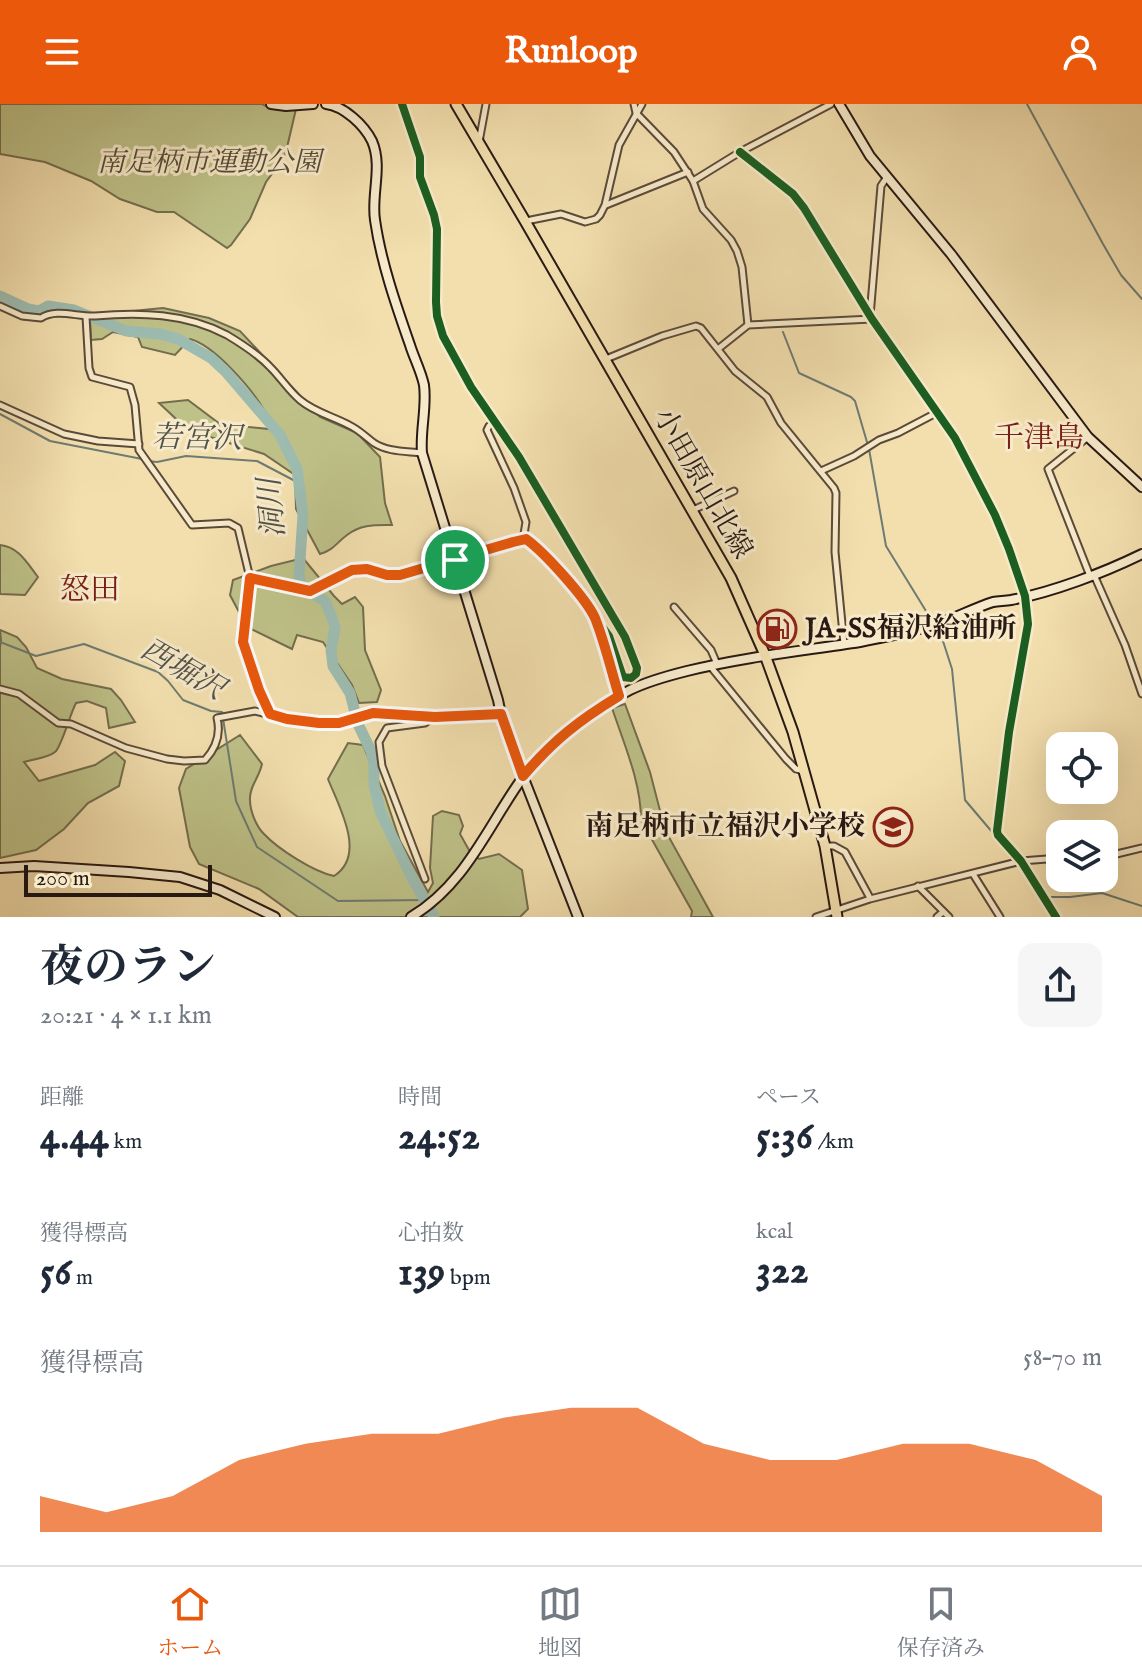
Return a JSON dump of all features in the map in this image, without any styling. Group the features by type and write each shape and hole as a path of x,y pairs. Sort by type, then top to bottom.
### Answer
{"main road":[{"name":"小田原山北線","path":"456,104 731,578 765,655 806,771 825,846 837,913"}],"street":[{"path":"271,104 313,104"},
{"path":"326,104 341,109 354,119 373,143 377,163 374,212 378,238 424,386 420,436 422,453 501,714 578,917"},
{"path":"250,578 310,591 352,570 367,569 400,575 526,539 539,548 609,636 623,677 631,678 636,674 637,668 625,637 519,457 453,356 440,327 436,302 437,229 420,177 420,157 402,104"},
{"path":"479,143 486,104"},
{"path":"634,104 636,113 674,152 693,181 703,209 737,251 742,267 748,325"},
{"path":"525,221 561,214 585,222 600,215 619,145 642,104"},
{"path":"693,181 740,152 831,104"},
{"path":"839,104 870,156 951,254 1088,437 1142,487"},
{"path":"740,152 793,194 804,208 871,317 955,438 995,515 1025,596 1028,624 1009,732 997,831 1021,861 1056,917"},
{"path":"605,205 688,172"},
{"path":"871,317 881,186 888,176"},
{"path":"0,306 22,316 41,318 50,312 86,317 145,314 199,323 249,349 299,400 318,412 351,426 377,445 391,450 422,453"},
{"path":"86,317 92,377 130,387 135,405 139,450 192,525 229,523 238,528 250,578 243,642 270,714"},
{"path":"718,349 748,325 871,317"},
{"path":"605,359 690,327 701,328 735,371 767,397 781,423 836,493 835,552 844,644"},
{"path":"0,405 64,434 98,441 139,444"},
{"path":"821,471 938,412"},
{"path":"495,422 487,430 526,522 523,540"},
{"path":"1088,437 1048,469 1092,576 1125,645 1142,694"},
{"path":"692,510 734,491"},
{"path":"411,917 458,878 523,776 546,750 567,730 642,684 713,665 884,637 936,624 992,603 1092,576 1142,554"},
{"path":"674,607 711,650 713,665 786,759 796,769 806,771"},
{"path":"593,614 622,694"},
{"path":"0,689 19,694 58,723 71,724 126,748 184,761 205,760 215,748 219,725 217,718 255,711 319,723 339,723 373,713 435,717 501,714"},
{"path":"425,879 382,766 379,742 387,728 425,723 435,717"},
{"path":"825,846 834,846 845,852 870,899"},
{"path":"1118,854 1142,848"},
{"path":"816,917 918,886 1021,861 1046,859"},
{"path":"0,868 50,867 180,877 220,890 275,917"},
{"path":"973,874 1000,917"},
{"path":"918,886 949,917"},
{"path":"937,917 943,912"}],"green space":[{"name":"南足柄市運動公園","path":"0,104 262,104 278,110 296,109 285,156 266,182 250,219 227,248 174,212 157,212 120,199 91,181 45,162 0,154"},
{"path":"163,308 209,318 240,331 320,417 357,433 380,457 385,503 392,525 358,529 320,554 296,509 295,475 264,454 188,430 159,403 188,400 220,424 269,429 266,414 258,401 221,359 190,339 175,355 142,347 138,337 113,332 102,339 91,340 90,320"},
{"path":"0,545 17,552 38,577 25,595 0,594"},
{"path":"303,558 342,604 355,597 363,607 365,650 381,690 377,702 359,703 352,685 323,642 297,635 292,649 247,627 230,595 233,580"},
{"path":"0,630 17,637 37,668 62,679 111,689 135,722 109,728 106,708 87,701 76,703 55,752 24,762 39,781 95,765 115,752 125,761 119,786 88,803 64,829 36,850 0,858 1,641"},
{"path":"625,704 650,772 665,830 713,917 691,917 692,911 641,820 635,777 612,708"},
{"path":"240,735 262,764 250,795 256,823 270,840 297,859 334,876 344,867 349,856 348,830 328,779 348,743 363,745 400,841 428,892 433,883 430,868 433,816 442,811 459,815 463,826 460,834 469,850 479,859 499,854 522,870 528,909 520,917 298,917 259,889 199,864 190,847 179,788 186,769"}],"waterway":[{"path":"1027,104 1121,275 1142,299"},
{"name":"洞川","path":"0,296 28,309 39,311 48,306 74,310 126,331 178,339 211,358 226,372 280,435 297,469 303,515 299,576 302,587 325,601 332,618 335,628 331,650 333,666 350,693 358,724 371,751 380,811 434,917"},
{"path":"783,332 799,373 855,401 869,449 886,546 934,624"},
{"name":"若宮沢","path":"0,414 50,441 142,459"},
{"name":"若宮沢","path":"148,461 186,456 257,461 299,483"},
{"path":"937,629 952,669 965,800 1015,859"},
{"name":"西堀沢","path":"0,642 36,656 84,644 158,672 183,700 222,712 236,801 257,847 338,901 425,900"},
{"path":"1050,897 1102,893 1142,906"}],"cycle path":[{"path":"250,578 310,591 352,570 367,569 400,575 526,539 539,548 609,636 623,677 631,678 636,674 637,668 625,637 519,457 471,387 443,336 436,302 437,229 420,177 420,157 402,104"},
{"path":"740,152 793,194 804,208 872,319 955,438 995,515 1025,596 1028,624 1009,732 997,831 1021,861 1056,917"}],"place":[{"name":"JA-SS福沢給油所","path":"777,629"},
{"name":"南足柄市立福沢小学校","path":"893,827"}],"district":[{"name":"千津島","path":"1039,439"},
{"name":"怒田","path":"90,591"}],"route":[{"path":"526,539 539,548 593,614 619,696 567,730 523,776 501,714 435,717 373,713 339,723 319,723 270,714 243,642 250,578 310,591 352,570 367,569 400,575 455,560 526,539"}]}
